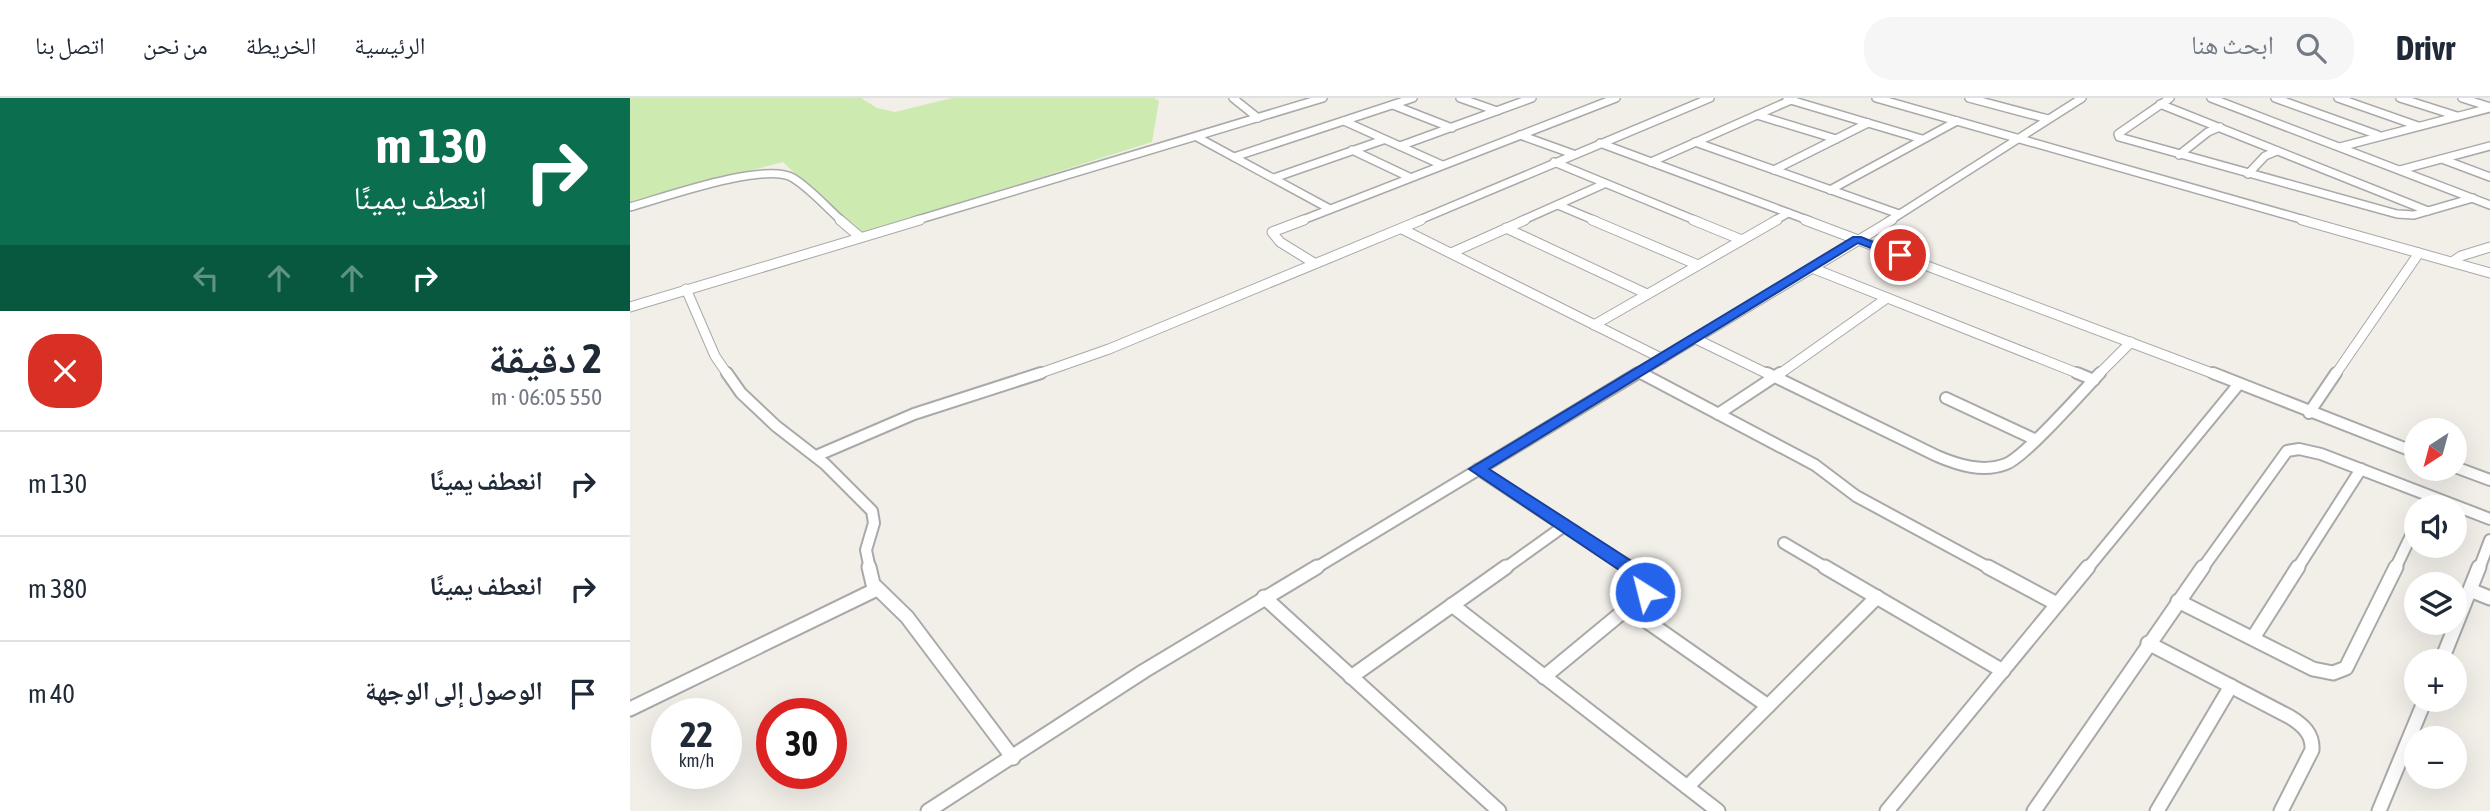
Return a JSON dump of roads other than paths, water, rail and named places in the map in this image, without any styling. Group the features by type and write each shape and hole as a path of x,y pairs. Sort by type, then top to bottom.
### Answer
{"street":[{"path":"1233,98 1258,118"},
{"path":"630,307 1197,137 1309,100 1323,98"},
{"path":"1234,157 1413,98"},
{"path":"1460,98 1497,111"},
{"path":"1400,146 1532,98"},
{"path":"1314,263 1280,242 1272,232 1616,98"},
{"path":"816,456 925,410 1016,383 1108,349 1402,229 1554,162 1710,98"},
{"path":"1876,98 2490,273"},
{"path":"1969,98 2048,119"},
{"path":"1985,102 1993,98"},
{"path":"928,811 1264,597 1696,339 2082,98"},
{"path":"2170,98 2118,136 2128,142 2397,214 2414,215 2473,198"},
{"path":"2211,98 2490,205"},
{"path":"2276,98 2379,136"},
{"path":"2338,98 2419,126"},
{"path":"2400,98 2457,116"},
{"path":"2462,98 2490,107"},
{"path":"1651,162 1788,99 1922,139"},
{"path":"2160,104 2428,211"},
{"path":"1393,105 1452,128"},
{"path":"2340,147 2490,107"},
{"path":"1756,115 1836,139"},
{"path":"1344,121 1442,165"},
{"path":"1830,190 1957,121"},
{"path":"1774,170 1868,123"},
{"path":"2179,155 2210,131 2220,127"},
{"path":"1520,135 1573,155"},
{"path":"1197,137 1328,208"},
{"path":"1274,178 1383,140"},
{"path":"1695,142 1899,214"},
{"path":"1600,143 2131,342 2404,448"},
{"path":"2400,170 2489,147"},
{"path":"1353,150 1409,177"},
{"path":"2248,174 2264,156 2277,151"},
{"path":"2442,159 2490,177"},
{"path":"1554,162 1742,240"},
{"path":"630,207 745,177 782,174 792,177 860,237"},
{"path":"1451,253 1604,184"},
{"path":"1558,205 1698,265"},
{"path":"1594,325 1788,214"},
{"path":"1506,228 1647,294"},
{"path":"1402,229 1663,359"},
{"path":"2452,262 2461,256 2490,247"},
{"path":"2309,413 2418,253"},
{"path":"1812,268 2095,380"},
{"path":"686,289 715,356 731,381 763,415 816,456 874,514 867,545 867,560 877,589 902,610 1013,758"},
{"path":"1718,414 1887,298"},
{"path":"1696,339 1927,452 1959,464 1981,468 2001,466 2015,460 2131,342"},
{"path":"1640,373 1815,465 1856,496 2057,604"},
{"path":"1887,811 2238,385"},
{"path":"1946,398 2036,440"},
{"path":"2034,811 2148,643 2287,451 2314,451 2413,495"},
{"path":"1478,469 1643,579 1645,592 1544,677"},
{"path":"2253,638 2361,470"},
{"path":"2468,472 2490,480"},
{"path":"2467,513 2490,519"},
{"path":"1351,677 1564,526"},
{"path":"2446,649 2487,556 2490,540"},
{"path":"1784,543 2003,671"},
{"path":"2178,601 2320,671 2343,671 2404,549"},
{"path":"630,709 877,589"},
{"path":"2470,590 2490,598"},
{"path":"1264,597 1499,811"},
{"path":"1687,787 1877,597"},
{"path":"1452,605 1718,811"},
{"path":"1628,608 1768,706"},
{"path":"2148,643 2297,721 2311,736 2312,750 2281,811"},
{"path":"2157,811 2231,686"},
{"path":"2379,811 2420,712"}]}
